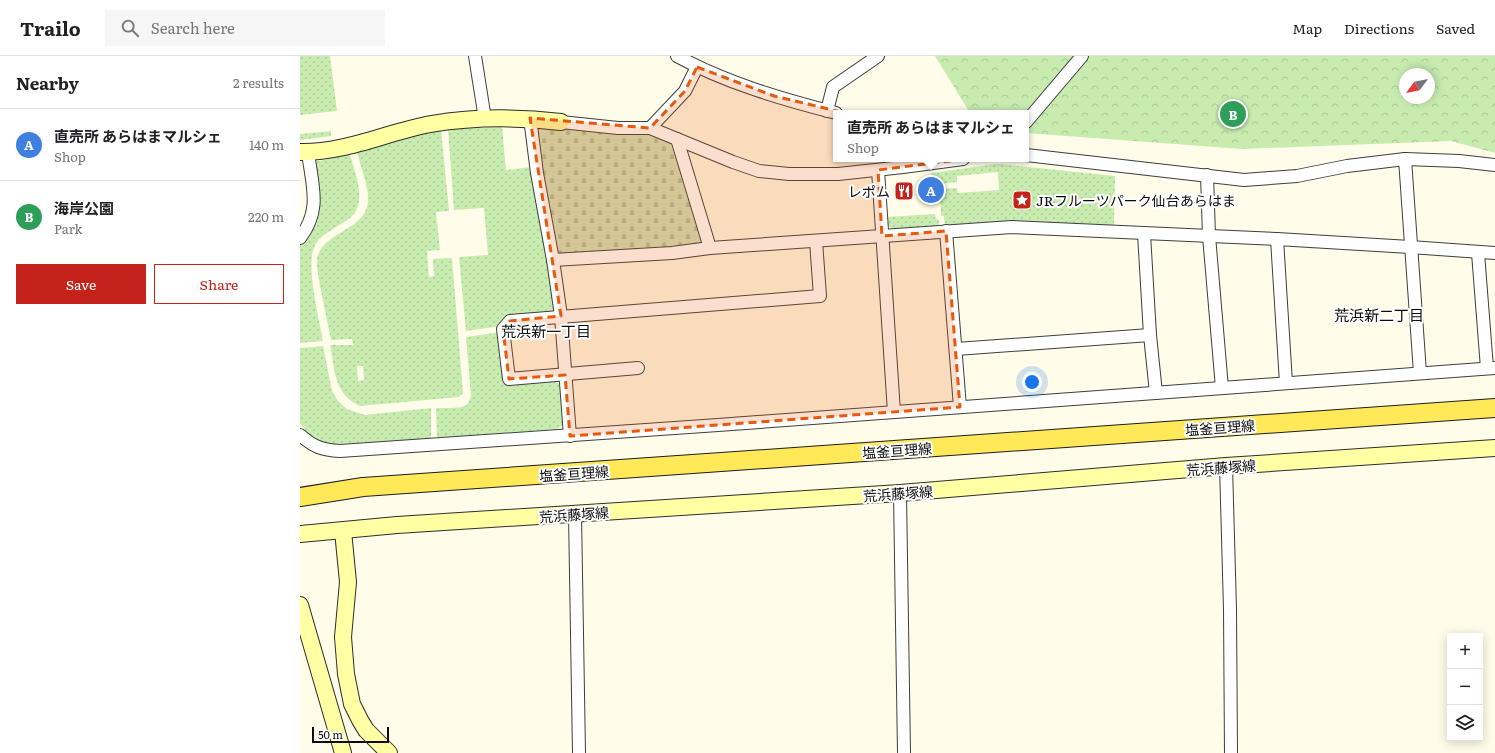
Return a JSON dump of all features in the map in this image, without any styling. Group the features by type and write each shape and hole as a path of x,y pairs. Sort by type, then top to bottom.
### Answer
{"main road":[{"name":"塩釜亘理線","path":"300,497 363,487 1495,408"}],"street":[{"path":"475,56 485,119"},
{"path":"677,56 697,67 774,96 831,112 833,87 878,56"},
{"path":"1029,118 1082,56"},
{"path":"650,128 685,91 697,67"},
{"path":"530,118 537,173 554,260 561,316 570,436"},
{"path":"300,238 310,223 314,205 304,152 345,146 431,124 485,119 530,118 618,128 650,128 759,171 810,175 878,170 940,162"},
{"path":"677,139 710,248"},
{"path":"1029,155 1244,180 1297,176 1347,166 1406,159 1459,161 1495,165"},
{"path":"1406,159 1410,247 1420,372"},
{"path":"878,170 894,412"},
{"path":"1207,175 1209,236 1222,388"},
{"path":"554,260 672,253 710,248 1012,227 1277,239 1495,254"},
{"path":"946,231 960,407"},
{"path":"1144,234 1150,335 1156,393"},
{"path":"1277,239 1286,383"},
{"path":"638,368 509,379 503,329 510,321 820,296 816,241"},
{"path":"300,435 316,447 340,451 570,436 1420,372 1491,368 1478,253"},
{"path":"956,349 1150,335"},
{"name":"荒浜藤塚線","path":"300,534 397,525 900,493 1226,466 1495,448"},
{"path":"1226,466 1230,609 1231,753"},
{"path":"900,493 904,753"},
{"path":"575,514 579,753"},
{"path":"343,531 348,582 343,637 347,680 352,704 360,720 366,730 389,753"},
{"path":"300,605 343,753"}],"highlighted area":[{"path":"697,67 774,96 1013,153 878,170 882,236 946,231 960,407 570,436 565,375 509,379 503,329 510,321 561,316 530,118 650,128 685,91"}],"green space":[{"path":"300,56 330,56 337,111 300,115"},
{"path":"935,56 1495,56 1495,153 1451,141 1242,149 1029,133 1029,110 968,110"},
{"path":"536,124 644,132 669,141 679,162 705,242 700,248 555,254 534,129"},
{"path":"502,127 506,170 532,167 539,199 555,308 550,314 501,326 466,331 459,257 488,255 484,208 454,210 448,129"},
{"path":"441,130 449,211 436,212 440,250 427,251 429,277 434,276 433,259 452,258 463,393 459,397 360,406 351,401 345,395 337,381 330,345 353,345 352,339 331,340 317,269 317,259 321,249 328,242 362,217 367,208 367,190 357,151 419,134","holes":["357,366 363,366 364,380 358,381"]},
{"path":"331,131 331,136 300,140 300,134"},
{"path":"350,154 358,185 359,201 357,208 349,219 319,239 315,245 312,256 312,280 323,341 300,343 300,246 316,224 320,200 315,162"},
{"path":"998,164 1115,176 1114,226 1012,221 945,226 944,216 941,216 940,189 957,188 958,193 999,190 998,172 957,176 957,182 939,184 938,177 932,177 931,173"},
{"path":"935,214 936,219 939,220 939,227 896,230 888,226 886,217"},
{"path":"501,332 506,384 554,380 560,385 563,425 557,429 437,438 436,408 464,406 468,403 471,396 466,337"},
{"path":"323,346 332,391 338,401 347,409 365,415 431,408 431,439 333,444 321,442 308,434 300,423 300,348"}],"place":[{"name":"海岸公園","path":"1233,114"},
{"name":"直売所 あらはまマルシェ","path":"931,190"},
{"name":"レポム","path":"904,191"},
{"name":"JRフルーツパーク仙台あらはま","path":"1022,200"}],"district":[{"name":"荒浜新二丁目","path":"1379,314"},
{"name":"荒浜新一丁目","path":"546,330"}]}
